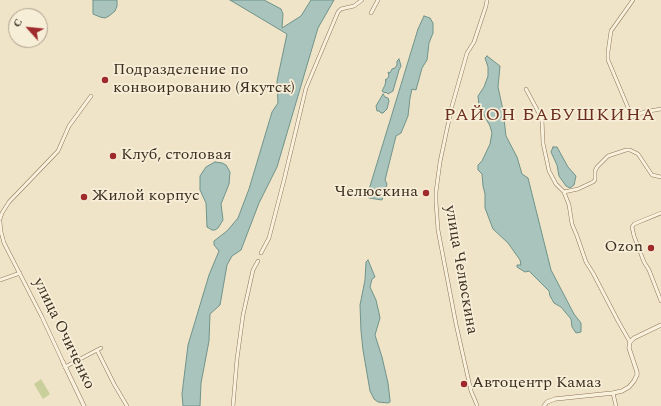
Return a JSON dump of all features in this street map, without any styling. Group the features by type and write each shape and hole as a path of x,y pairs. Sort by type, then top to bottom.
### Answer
{"street":[{"path":"262,253 269,238 303,97 308,83 338,12 341,9 354,6 362,0"},
{"path":"371,13 378,0"},
{"name":"улица Челюскина","path":"477,405 471,391 456,324 438,230 436,192 440,162 452,106 467,53 473,44 487,0"},
{"path":"633,0 611,31 608,56 610,66 632,118 644,112 661,109"},
{"path":"526,90 542,119 544,143 549,171 556,184 564,192 569,205 572,224 586,262 630,342"},
{"name":"улица Очиченко","path":"84,406 4,243 0,221 2,213 9,202 58,152 69,126 91,96"},
{"path":"564,192 578,189 593,182 595,180 596,169 608,156 626,150 630,150 638,154 652,175 661,177"},
{"path":"661,213 634,224 632,227 644,262 649,270 661,301"},
{"path":"233,406 243,315 253,270 258,261"},
{"name":"улица Очиченко","path":"0,280 20,273"},
{"path":"544,406 547,402 555,399 613,394 629,387 637,375 629,348 630,342 634,338 661,325"},
{"path":"64,364 102,348"},
{"path":"97,350 127,406"},
{"path":"613,394 616,406"}],"green space":[{"path":"41,379 50,394 43,399 34,384"}],"water":[{"path":"93,0 117,0 117,6 115,11 109,16 105,18 100,17 93,14"},
{"path":"230,0 264,0 281,9 283,14 282,28 301,16 311,0 334,0 318,28 277,167 259,203 241,250 232,256 227,265 220,305 210,314 209,341 201,383 200,406 183,406 182,394 188,345 209,275 219,251 214,245 214,241 227,231 238,218 249,189 272,112 278,103 277,81 287,34"},
{"path":"424,16 430,18 433,23 433,33 429,43 427,60 422,68 416,90 412,89 408,116 401,133 396,136 385,180 387,184 382,200 369,198 367,196 418,29"},
{"path":"487,56 500,66 498,87 503,110 506,136 517,157 522,174 528,178 551,270 574,314 581,323 581,332 576,333 572,327 571,319 561,307 554,303 549,291 529,271 525,272 517,267 517,265 521,265 520,260 508,243 493,229 485,208 485,194 482,174 478,170 478,165 482,161 490,144 492,133 490,126 479,106 478,96 484,87 488,76 488,67 485,58"},
{"path":"399,59 401,66 393,91 388,94 386,92 385,93 382,91 385,85 385,80 389,76 388,72 390,73 392,69 395,68"},
{"path":"383,94 389,101 387,109 381,113 377,111 376,106"},
{"path":"553,147 557,147 568,167 576,176 574,185 570,188 566,186 559,176 557,165 551,152"},
{"path":"215,162 226,165 230,172 229,184 221,204 223,220 218,228 212,230 207,227 206,203 200,190 200,176 206,167"},
{"path":"368,260 375,277 372,279 370,287 376,300 380,318 375,335 388,383 390,402 388,403 378,402 374,399 370,391 363,350 360,305 365,280 366,262"}],"place":[{"name":"Подразделение по конвоированию (Якутск)","path":"105,80"},
{"name":"Клуб, столовая","path":"113,156"},
{"name":"Челюскина","path":"426,193"},
{"name":"Жилой корпус","path":"84,197"},
{"name":"Ozon","path":"651,248"},
{"name":"Автоцентр Камаз","path":"464,384"}],"district":[{"name":"РАЙОН БАБУШКИНА","path":"550,116"}]}
